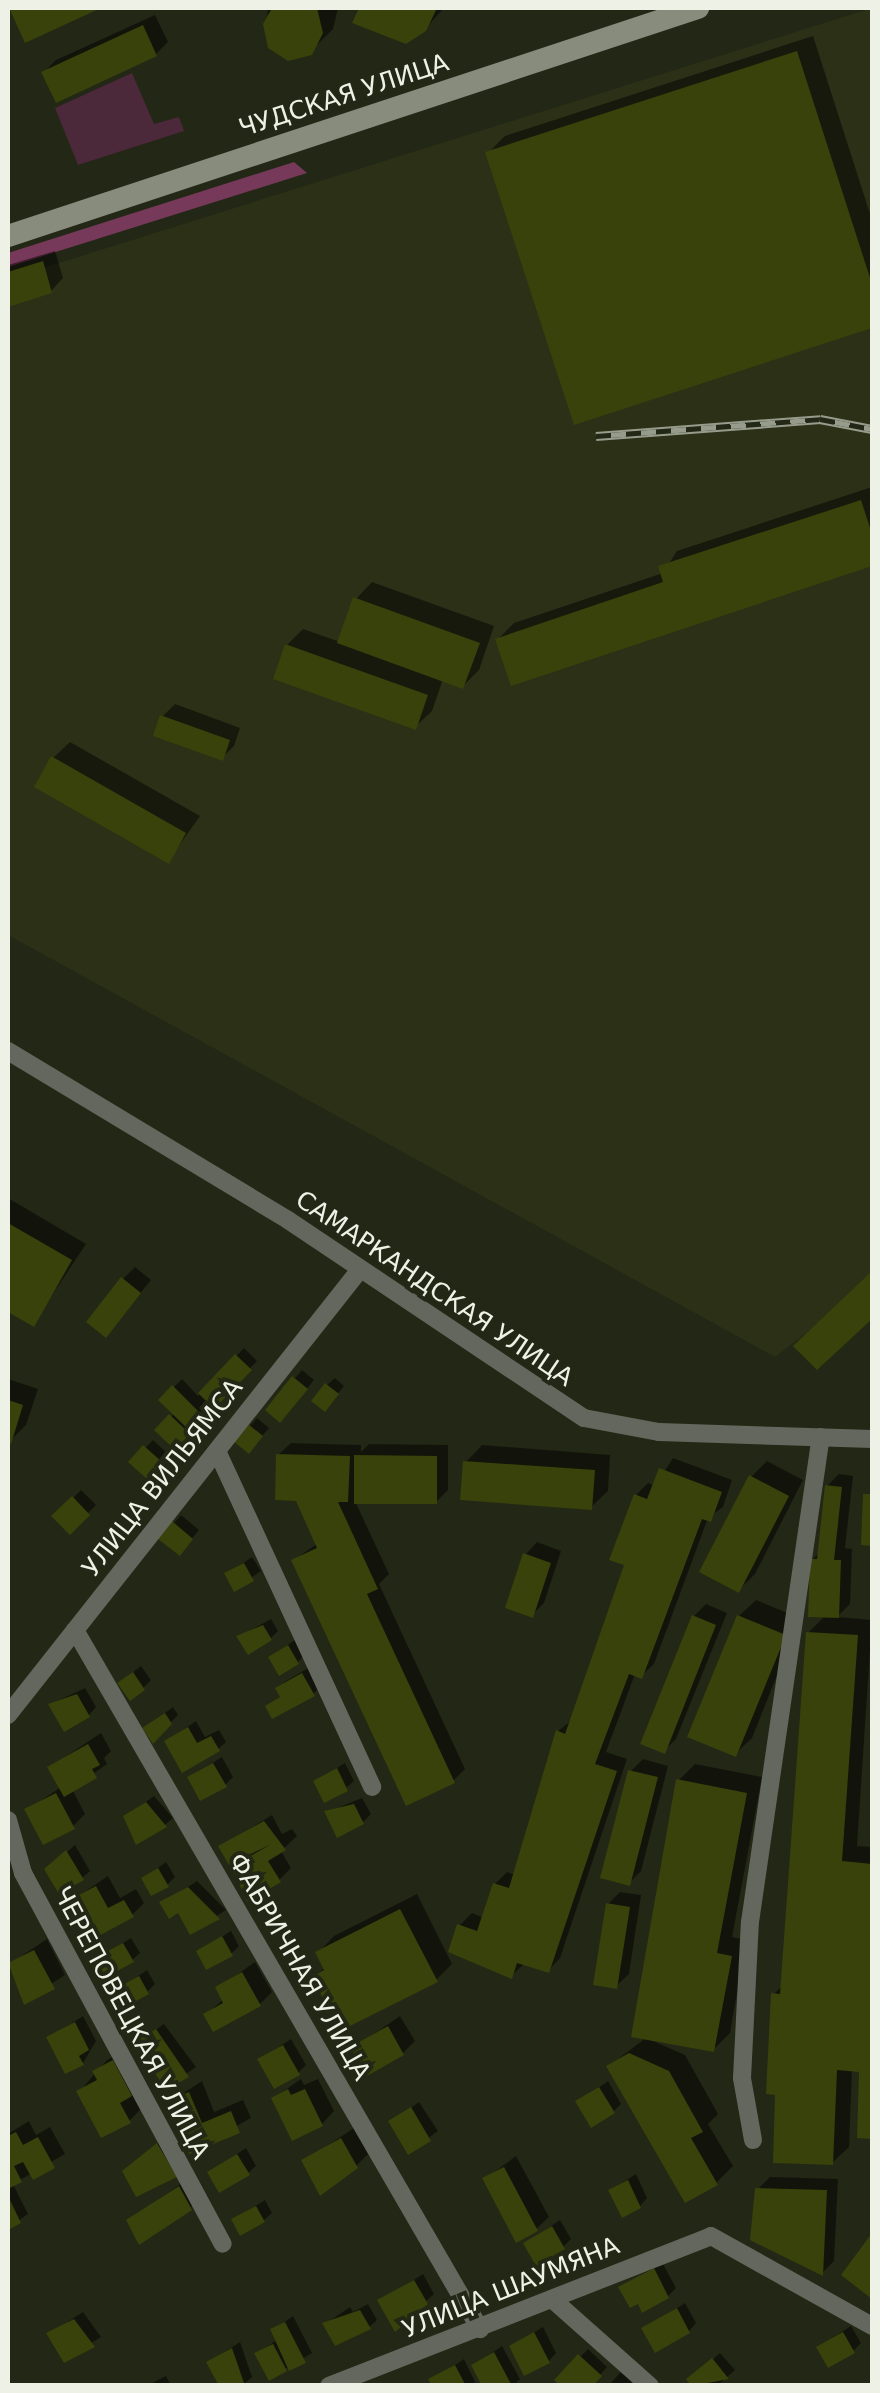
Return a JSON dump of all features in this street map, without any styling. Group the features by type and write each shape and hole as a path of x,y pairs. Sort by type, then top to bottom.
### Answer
{"main road":[{"name":"ЧУДСКАЯ УЛИЦА","path":"8,236 698,8"}],"street":[{"name":"САМАРКАНДСКАЯ УЛИЦА","path":"8,1051 288,1220 358,1272 584,1418 658,1432 872,1440"},
{"name":"УЛИЦА ВИЛЬЯМСА","path":"8,1715 358,1272"},
{"path":"753,2140 742,2078 755,1871 821,1437"},
{"path":"216,1451 372,1787"},
{"name":"ФАБРИЧНАЯ УЛИЦА","path":"75,1630 480,2328"},
{"name":"ЧЕРЕПОВЕЦКАЯ УЛИЦА","path":"8,1820 23,1873 222,2244"},
{"name":"УЛИЦА ШАУМЯНА","path":"329,2386 710,2236 872,2326"},
{"path":"552,2300 650,2386"}],"shaded area":[{"path":"872,8 872,1282 775,1357 8,935 8,279"},
{"path":"132,73 154,124 179,117 184,131 78,165 55,108"},
{"path":"294,162 307,173 8,267 8,253"}],"building":[{"path":"101,8 25,43 10,10"},
{"path":"272,8 317,8 323,33 312,55 288,61 268,48 263,24"},
{"path":"359,8 437,8 426,31 406,44 352,23"},
{"path":"143,25 157,56 56,103 41,72"},
{"path":"797,51 872,284 872,328 574,425 485,152"},
{"path":"43,261 52,293 8,307 8,272"},
{"path":"861,500 872,534 872,566 511,686 495,639 663,582 658,566"},
{"path":"353,597 480,643 463,689 337,643"},
{"path":"285,644 428,695 416,730 273,679"},
{"path":"160,715 230,740 223,761 153,736"},
{"path":"51,756 186,833 169,864 34,787"},
{"path":"8,1223 72,1260 34,1327 8,1312"},
{"path":"872,1271 872,1319 817,1370 793,1346"},
{"path":"121,1277 141,1293 106,1338 86,1322"},
{"path":"235,1354 252,1370 214,1409 198,1393"},
{"path":"292,1376 308,1389 280,1423 265,1410"},
{"path":"325,1383 339,1394 325,1412 311,1401"},
{"path":"172,1385 205,1418 191,1432 158,1400"},
{"path":"8,1400 23,1405 11,1444 8,1443"},
{"path":"169,1414 190,1434 175,1450 154,1430"},
{"path":"248,1424 263,1436 249,1454 233,1441"},
{"path":"143,1445 162,1462 147,1479 128,1462"},
{"path":"276,1454 350,1456 348,1502 338,1502 378,1589 367,1594 455,1783 406,1806 291,1560 317,1548 296,1501 275,1500"},
{"path":"354,1455 437,1456 437,1504 354,1504"},
{"path":"463,1461 595,1470 592,1510 460,1500"},
{"path":"659,1468 722,1492 711,1522 702,1519 642,1679 629,1674 595,1764 617,1771 549,1973 517,1963 512,1979 448,1952 457,1924 477,1931 493,1883 509,1888 556,1730 565,1734 624,1565 609,1560 634,1494 647,1499"},
{"path":"749,1475 789,1496 739,1593 699,1572"},
{"path":"825,1485 842,1487 834,1560 841,1560 839,1618 808,1617 810,1559 817,1559"},
{"path":"863,1494 872,1494 872,1546 861,1545"},
{"path":"72,1496 90,1515 70,1535 51,1516"},
{"path":"172,1521 193,1539 180,1556 158,1539"},
{"path":"523,1553 551,1563 533,1618 505,1608"},
{"path":"244,1563 254,1581 234,1592 224,1573"},
{"path":"692,1615 716,1625 665,1754 640,1744"},
{"path":"737,1615 786,1635 736,1757 687,1737"},
{"path":"263,1625 272,1640 248,1655 236,1636"},
{"path":"806,1632 858,1635 842,1861 872,1864 872,2139 857,2138 859,2072 837,2070 833,2165 773,2163 775,2095 766,2094 771,1993 780,1994"},
{"path":"288,1645 299,1664 279,1676 268,1657"},
{"path":"133,1672 145,1690 130,1701 117,1683"},
{"path":"302,1673 315,1696 272,1719 265,1706 280,1697 275,1688"},
{"path":"77,1694 90,1717 64,1732 48,1704"},
{"path":"165,1713 172,1724 153,1744 142,1728"},
{"path":"188,1727 197,1743 211,1736 220,1751 182,1773 164,1741"},
{"path":"88,1744 100,1765 92,1769 97,1778 64,1797 47,1767"},
{"path":"213,1763 227,1787 200,1801 187,1777"},
{"path":"337,1768 348,1791 324,1803 313,1781"},
{"path":"628,1770 658,1777 630,1886 600,1878"},
{"path":"676,1779 747,1793 717,1953 732,1956 714,2052 631,2037"},
{"path":"56,1793 75,1829 43,1845 24,1809"},
{"path":"146,1802 167,1827 136,1845 123,1816"},
{"path":"354,1804 364,1824 337,1838 324,1811"},
{"path":"264,1821 286,1850 268,1861 281,1882 247,1902 232,1867 271,1844 229,1865 218,1846"},
{"path":"66,1850 84,1880 59,1894 44,1869"},
{"path":"158,1868 169,1887 151,1896 141,1878"},
{"path":"96,1886 108,1908 124,1900 134,1917 93,1939 85,1925 78,1929 64,1903"},
{"path":"188,1887 220,1919 190,1935 178,1913 169,1919 159,1902"},
{"path":"606,1903 630,1907 617,1989 593,1985"},
{"path":"400,1909 438,1982 340,2031 312,1977 324,1970 315,1952"},
{"path":"222,1936 233,1956 206,1970 196,1951"},
{"path":"123,1943 134,1962 106,1977 95,1958"},
{"path":"34,1950 55,1989 24,2005 8,1963"},
{"path":"242,1972 261,2006 213,2032 203,2014 223,2003 215,1987"},
{"path":"139,1976 149,1994 123,2008 113,1990"},
{"path":"75,2022 89,2050 79,2056 84,2065 65,2074 46,2037"},
{"path":"388,2026 404,2055 367,2076 350,2047"},
{"path":"156,2029 189,2077 165,2091 137,2040"},
{"path":"283,2045 300,2075 274,2089 257,2059"},
{"path":"629,2053 669,2071 703,2132 691,2138 718,2185 685,2203 606,2066"},
{"path":"113,2060 132,2096 120,2103 131,2123 101,2138 76,2091 97,2080 92,2071"},
{"path":"599,2087 615,2113 591,2128 575,2101"},
{"path":"288,2089 291,2095 305,2089 323,2126 292,2141 271,2098"},
{"path":"189,2092 202,2123 231,2111 240,2133 189,2154 170,2100"},
{"path":"411,2107 431,2141 408,2155 388,2121"},
{"path":"16,2132 23,2145 38,2137 55,2168 33,2180 23,2162 14,2166 22,2182 8,2189 8,2136"},
{"path":"341,2138 358,2168 320,2196 301,2160"},
{"path":"157,2143 177,2177 136,2197 122,2171"},
{"path":"237,2154 250,2175 219,2193 207,2172"},
{"path":"504,2167 538,2231 516,2243 482,2178"},
{"path":"628,2180 641,2208 622,2218 608,2190"},
{"path":"179,2186 192,2210 139,2245 126,2220"},
{"path":"755,2188 827,2190 823,2276 750,2240"},
{"path":"8,2196 21,2223 8,2230"},
{"path":"256,2206 265,2222 240,2236 231,2219"},
{"path":"552,2226 565,2249 536,2266 523,2243"},
{"path":"872,2233 872,2299 841,2275"},
{"path":"654,2268 669,2298 642,2313 638,2304 630,2308 618,2287"},
{"path":"414,2280 428,2304 395,2332 377,2300"},
{"path":"677,2308 690,2333 655,2353 641,2328"},
{"path":"360,2310 371,2329 335,2346 322,2323"},
{"path":"74,2319 95,2347 64,2363 46,2333"},
{"path":"285,2322 306,2363 289,2371 270,2329"},
{"path":"534,2332 550,2363 524,2376 509,2346"},
{"path":"843,2332 855,2353 828,2368 816,2347"},
{"path":"273,2344 287,2371 269,2381 254,2353"},
{"path":"232,2348 245,2386 219,2386 206,2362"},
{"path":"494,2352 512,2386 482,2386 471,2365"},
{"path":"578,2354 602,2376 593,2386 560,2386 554,2380"},
{"path":"712,2358 729,2379 691,2386 686,2379"},
{"path":"455,2365 466,2386 432,2386 428,2379"}],"railway":[{"path":"596,436 820,419 872,429"}]}
